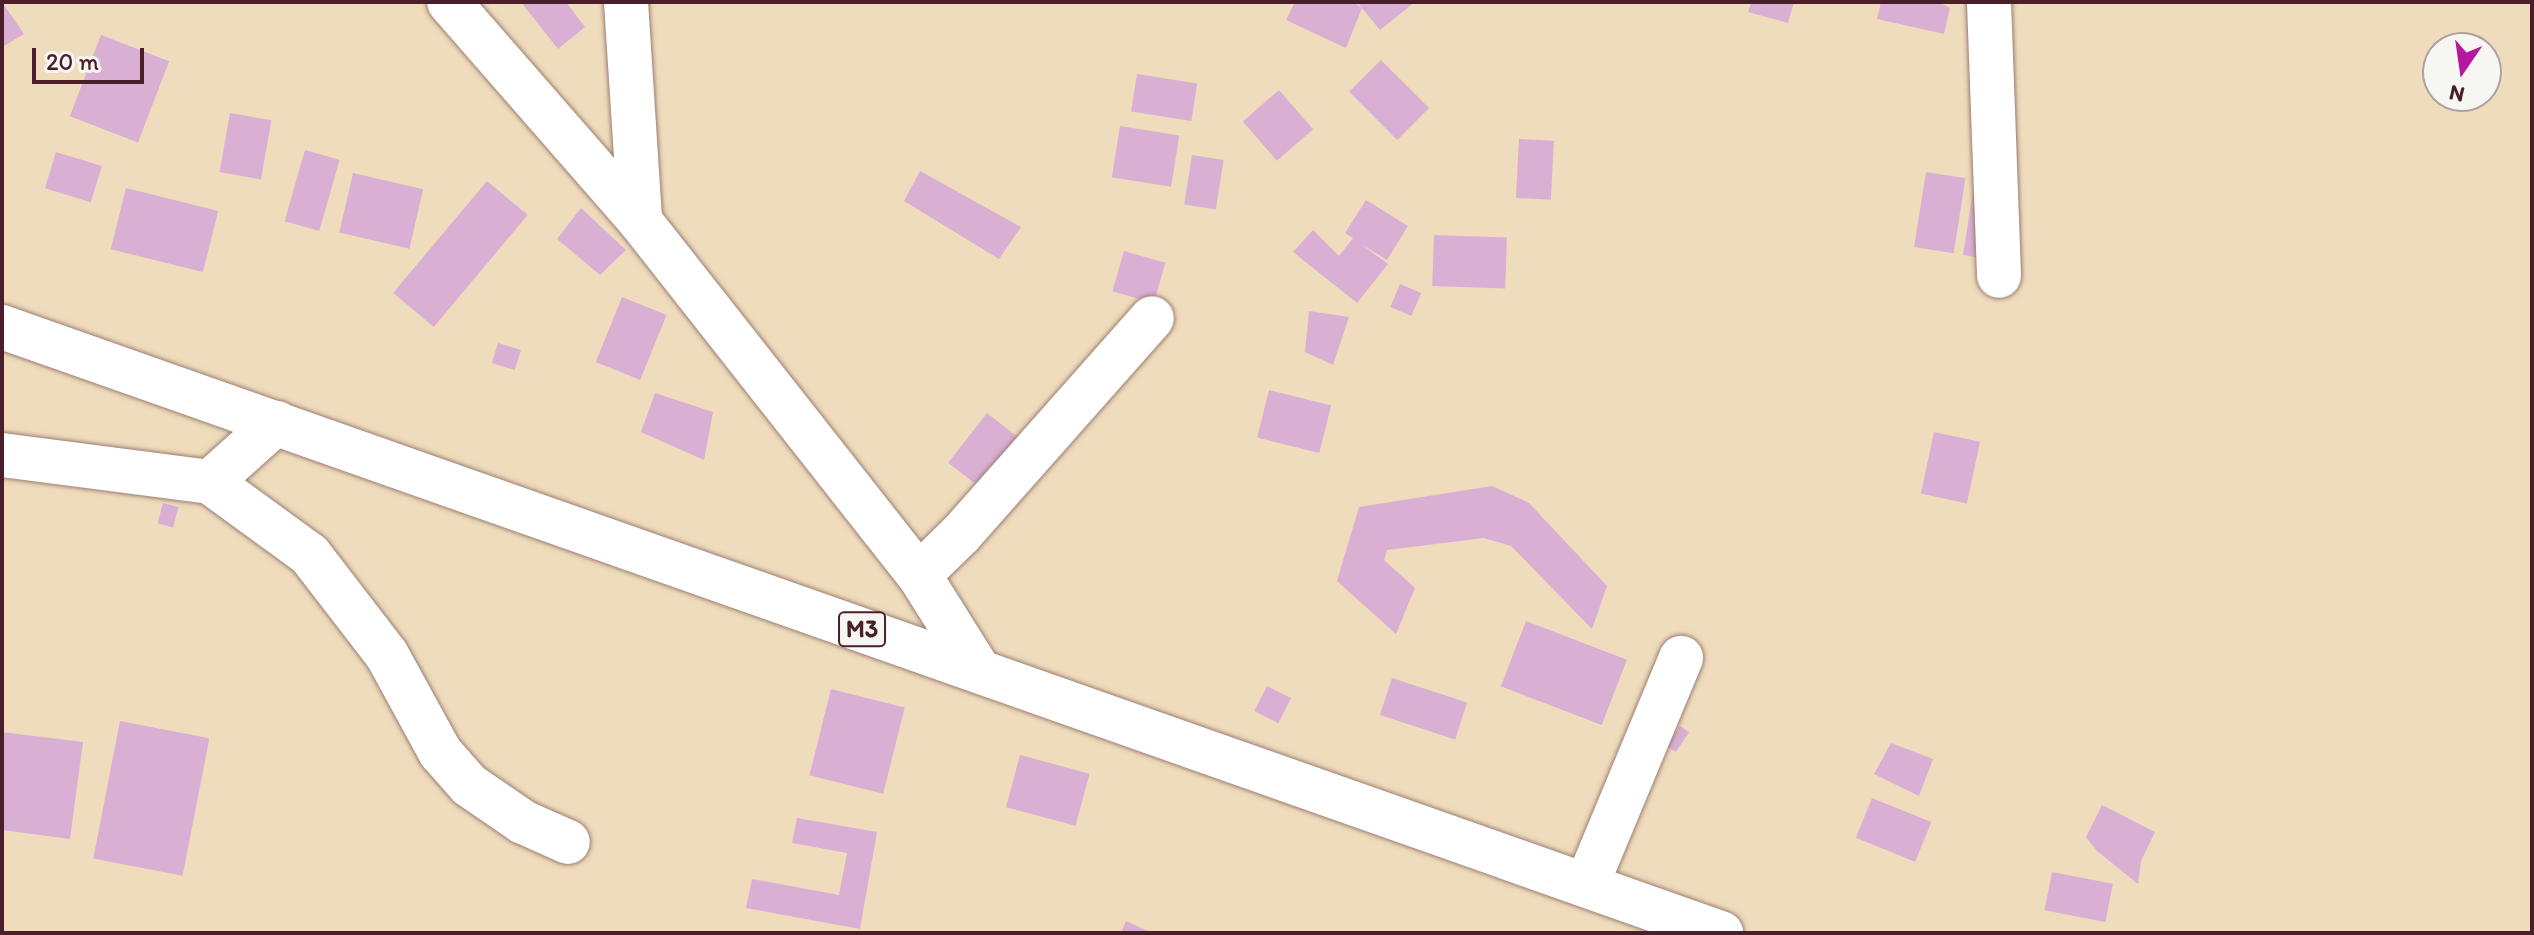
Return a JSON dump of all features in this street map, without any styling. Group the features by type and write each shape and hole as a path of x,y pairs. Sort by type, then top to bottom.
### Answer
{"main road":[{"path":"449,2 640,221 919,575 978,669"},
{"path":"626,2 640,221"},
{"path":"1989,2 1999,276"},
{"path":"919,575 961,534 1152,318"},
{"name":"M3","path":"2,327 1587,884 1643,920 1721,933"},
{"path":"210,482 276,423"},
{"path":"2,455 210,482 310,555 387,655 440,752 469,785 523,822 568,842"},
{"path":"1587,884 1681,658"}],"building":[{"path":"2,2 24,34 2,47"},
{"path":"521,2 566,2 585,27 558,49"},
{"path":"1295,2 1353,2 1362,8 1346,48 1286,20"},
{"path":"1357,2 1415,2 1380,30"},
{"path":"1751,2 1794,2 1788,23 1748,12"},
{"path":"1881,2 1938,2 1950,8 1944,34 1877,19"},
{"path":"101,35 169,61 138,142 70,116"},
{"path":"1381,60 1429,108 1397,140 1349,92"},
{"path":"1137,74 1197,84 1191,121 1131,112"},
{"path":"1279,90 1313,129 1277,161 1243,121"},
{"path":"230,113 271,120 261,179 220,172"},
{"path":"1120,126 1179,135 1171,187 1112,177"},
{"path":"1519,139 1554,141 1551,200 1516,198"},
{"path":"305,150 340,160 319,231 285,221"},
{"path":"56,152 102,166 91,202 45,188"},
{"path":"1192,155 1224,160 1216,209 1184,204"},
{"path":"920,171 1021,227 999,259 904,201"},
{"path":"1926,172 1966,178 1954,253 1914,247"},
{"path":"353,173 423,189 409,249 339,232"},
{"path":"487,181 528,215 434,327 393,293"},
{"path":"1974,186 1981,258 1963,255"},
{"path":"126,188 218,211 203,272 111,249"},
{"path":"1366,200 1408,226 1387,260 1361,244 1388,264 1357,303 1293,252 1313,230 1339,256 1353,238 1345,233"},
{"path":"581,208 626,250 600,275 557,239"},
{"path":"1434,235 1507,238 1505,289 1432,286"},
{"path":"1124,251 1165,263 1154,303 1112,291"},
{"path":"1400,284 1421,293 1411,316 1390,307"},
{"path":"622,297 667,315 640,380 596,362"},
{"path":"1309,311 1349,317 1333,365 1305,352"},
{"path":"498,343 521,350 515,370 492,363"},
{"path":"1269,390 1331,405 1319,453 1257,438"},
{"path":"655,393 713,412 704,460 641,432"},
{"path":"987,413 1022,440 983,490 948,463"},
{"path":"1934,432 1980,442 1967,503 1921,494"},
{"path":"1492,486 1529,503 1607,586 1592,629 1511,546 1484,538 1387,550 1384,560 1415,588 1396,634 1337,581 1359,507"},
{"path":"163,503 178,507 173,527 158,523"},
{"path":"1526,621 1627,660 1602,725 1501,686"},
{"path":"1392,678 1467,702 1455,740 1380,715"},
{"path":"1267,686 1291,698 1278,723 1254,711"},
{"path":"831,689 905,707 883,794 809,775"},
{"path":"120,721 209,738 183,876 93,858"},
{"path":"1680,726 1689,732 1676,752 1667,746"},
{"path":"2,732 83,742 70,839 2,830"},
{"path":"1891,743 1933,759 1919,796 1874,774"},
{"path":"1020,755 1090,774 1076,826 1006,807"},
{"path":"1872,798 1931,822 1915,862 1856,838"},
{"path":"2102,805 2155,832 2141,861 2138,884 2097,851 2086,837"},
{"path":"797,818 877,832 860,929 746,908 752,879 839,895 847,853 792,843"},
{"path":"2052,872 2113,884 2105,922 2045,910"},
{"path":"1126,921 1152,933 1121,933"}]}
